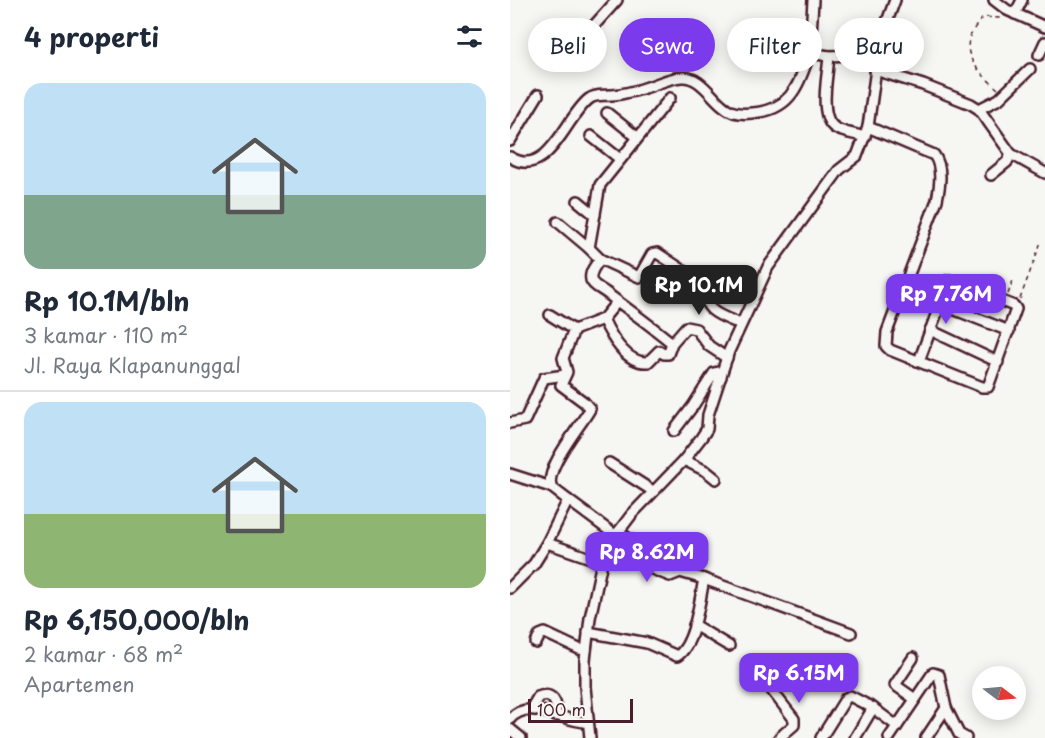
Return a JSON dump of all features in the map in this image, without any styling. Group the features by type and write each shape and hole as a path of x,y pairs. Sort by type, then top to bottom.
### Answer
{"street":[{"path":"601,18 617,0"},
{"path":"812,18 813,0"},
{"path":"888,18 895,0"},
{"path":"994,0 1011,12 1045,27"},
{"path":"1011,12 1022,0"},
{"path":"1039,55 1045,42"},
{"path":"822,55 834,56"},
{"path":"830,56 825,110 827,122 836,129 867,132 928,152 937,159 940,187 937,200 885,339 886,346 890,350 985,387 990,384 1016,308 949,280 919,361"},
{"path":"979,109 999,99 1030,69"},
{"path":"510,157 527,163 544,156 583,105 592,97 621,94 682,77 698,82 726,108 734,112 768,111 793,94 802,72"},
{"path":"590,738 584,677 588,632 602,562 616,534 653,491 684,460 706,429 708,415 740,324 775,255 838,170 857,156 867,132 876,82 875,72"},
{"path":"881,72 971,104 979,109 1011,154 1045,173"},
{"path":"510,141 538,95"},
{"path":"589,248 600,185 670,98"},
{"path":"607,113 637,138"},
{"path":"591,136 620,159"},
{"path":"991,175 1007,162 1011,154"},
{"path":"578,201 595,215"},
{"path":"558,222 600,259 639,277 652,254 657,253 704,284 706,289 704,296 715,314 740,324"},
{"path":"600,259 592,271 590,277 592,283 629,308 672,343"},
{"path":"551,487 549,479 552,470 590,409 579,398 561,387 561,381 567,369 562,358 574,330 603,319 617,302"},
{"path":"940,304 1009,332"},
{"path":"550,315 574,330"},
{"path":"603,319 615,344 640,362 648,362 659,351 668,354 672,343 681,331 690,326 700,333 709,346 727,358"},
{"path":"930,330 998,362"},
{"path":"674,431 714,372 720,372 721,376"},
{"path":"510,423 525,420 544,378 565,375"},
{"path":"684,460 716,479"},
{"path":"609,463 653,491"},
{"path":"510,474 551,487 616,534 649,551 653,571 670,576 680,573 704,579 851,633"},
{"path":"510,588 530,570 547,543 568,500"},
{"path":"547,543 602,562"},
{"path":"588,632 648,643 675,656 684,650 694,625 704,579"},
{"path":"694,625 729,646"},
{"path":"536,643 540,635 544,633 586,650"},
{"path":"913,658 895,685 915,699"},
{"path":"889,738 933,673 937,673 946,708 960,737"},
{"path":"753,678 770,688 794,719 794,725 779,738"},
{"path":"531,709 538,697 547,695 555,699 555,716"},
{"path":"821,738 846,698 850,696 873,708 897,726"},
{"path":"855,738 873,708"},
{"path":"926,738 946,708"},
{"path":"510,719 521,710 531,709 588,722"},
{"path":"510,729 521,738"}],"path":[{"path":"1000,92 974,67 968,41 970,34 984,17 999,18 1011,12"},
{"path":"1018,300 1021,298 1041,242"},
{"path":"1007,296 1014,278"}]}
